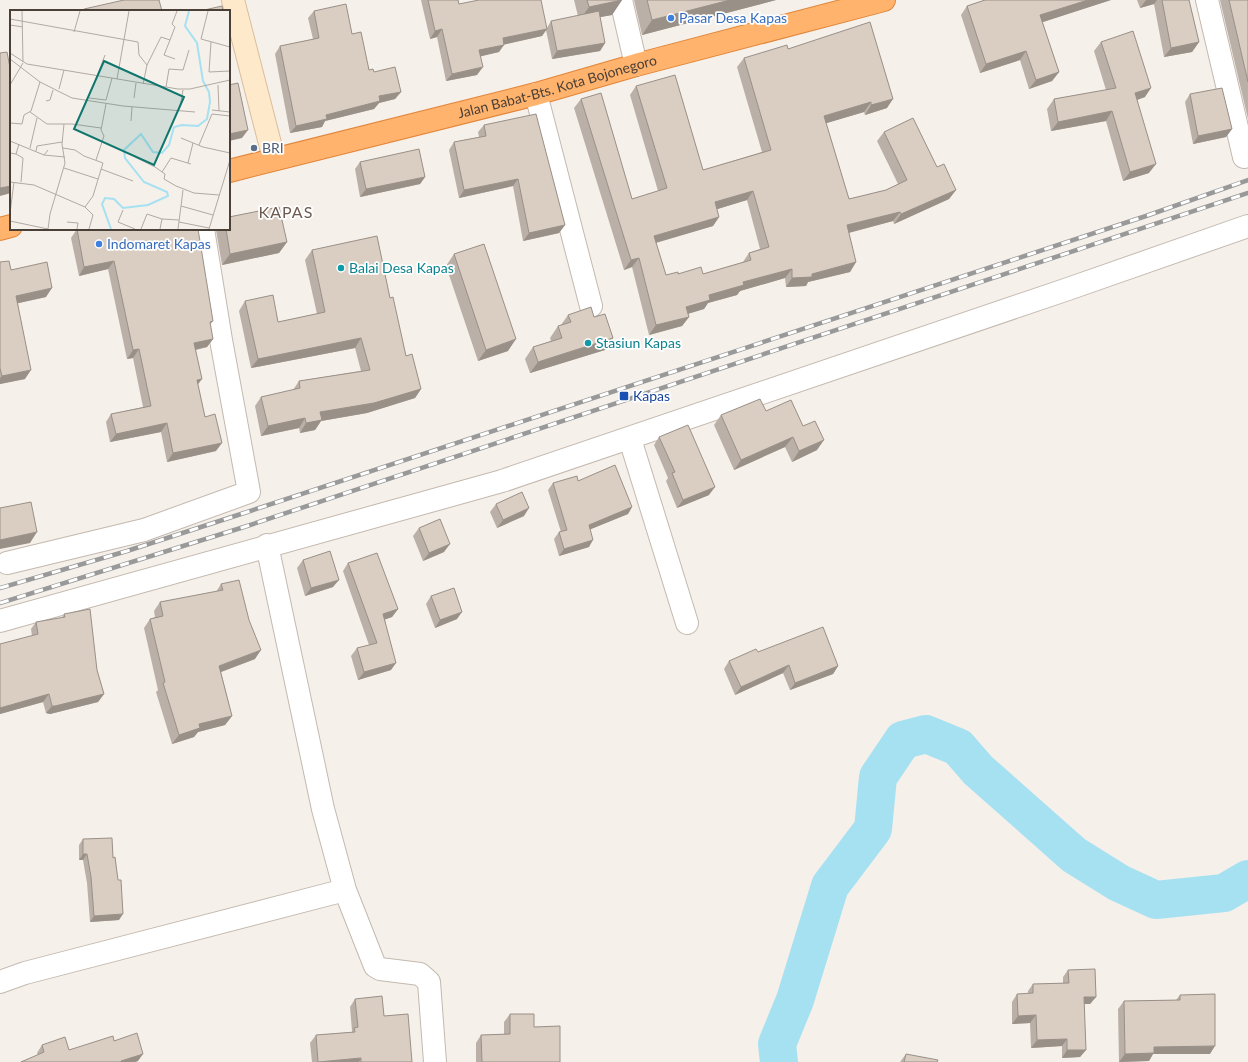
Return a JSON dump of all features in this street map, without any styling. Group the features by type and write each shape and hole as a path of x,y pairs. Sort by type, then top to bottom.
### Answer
{"highway":[{"name":"Jalan Babat-Bts. Kota Bojonegoro","path":"230,171 536,94 636,65 884,0"},
{"path":"0,229 10,226"}],"street":[{"path":"232,0 274,159"},
{"path":"621,0 636,65"},
{"path":"1207,0 1244,157"},
{"path":"536,94 591,306"},
{"path":"0,621 267,545 502,481 1068,290 1248,226"},
{"path":"7,563 144,530 249,492 221,340 203,230"},
{"path":"630,439 687,623"},
{"path":"267,545 322,801 345,890 372,961 380,970 420,974 429,982 435,1062"},
{"path":"0,982 25,973 345,890"}],"building":[{"path":"124,0 159,0 162,10 84,10"},
{"path":"428,0 458,0 459,4 479,0 541,0 547,29 503,38 504,45 479,50 483,67 452,74 442,29 435,31"},
{"path":"587,0 622,0 589,7"},
{"path":"647,0 730,0 652,20"},
{"path":"985,0 1088,0 1040,15 1059,72 1036,80 1026,51 986,64 967,6"},
{"path":"1162,0 1189,0 1199,42 1171,48"},
{"path":"1229,0 1248,0 1248,82"},
{"path":"346,4 352,34 361,32 369,70 373,69 374,72 395,67 401,92 379,96 380,101 326,115 327,119 296,126 280,46 319,38 314,11"},
{"path":"222,6 223,10 204,10"},
{"path":"599,11 605,43 557,51 551,21"},
{"path":"870,22 893,99 871,105 871,102 824,116 849,199 886,190 907,180 884,132 913,118 937,167 944,164 956,190 901,214 900,212 847,225 856,262 812,274 812,277 792,278 792,269 743,282 744,285 709,295 710,300 686,307 689,317 656,325 639,258 631,260 581,99 601,93 632,199 667,188 636,86 675,75 703,170 771,150 744,58 787,45 788,49","holes":["753,191 769,247 749,253 751,260 703,274 701,267 678,274 678,272 666,275 654,236 719,217 715,202"]},
{"path":"1133,31 1151,88 1135,93 1156,164 1130,172 1112,111 1058,122 1054,99 1116,88 1101,42"},
{"path":"7,52 10,68 10,186 0,188 0,53"},
{"path":"238,83 248,130 230,134 230,85"},
{"path":"1222,88 1232,129 1198,136 1190,94"},
{"path":"536,114 565,225 529,233 518,179 464,190 454,142 486,136 484,125"},
{"path":"419,149 425,177 366,189 360,162"},
{"path":"279,207 287,242 230,254 226,230 230,230 230,217"},
{"path":"77,230 198,230 213,321 210,322 213,339 194,343 202,379 197,380 205,417 215,414 222,443 173,453 167,423 116,434 111,414 151,406 139,349 133,350 114,261 84,267"},
{"path":"377,236 390,298 393,297 406,356 412,354 421,389 374,403 320,412 322,420 306,423 305,418 268,426 261,397 300,388 299,381 370,370 361,338 258,359 245,301 273,295 278,322 325,312 312,250"},
{"path":"484,244 516,339 486,350 454,254"},
{"path":"9,261 11,270 47,262 52,288 16,296 31,370 2,376 0,368 0,262"},
{"path":"591,307 594,317 605,314 613,338 538,362 533,347 562,338 558,326 571,322 568,315"},
{"path":"760,399 766,411 791,400 803,426 815,421 824,440 799,451 793,437 741,460 721,415"},
{"path":"688,425 715,487 683,500 672,473 675,472 659,437"},
{"path":"615,465 632,507 589,525 593,540 564,549 559,532 567,530 553,483 577,476 578,481"},
{"path":"522,492 529,508 503,520 496,504"},
{"path":"31,502 37,532 0,540 0,508"},
{"path":"440,519 450,544 429,553 419,528"},
{"path":"330,551 339,580 311,588 303,560"},
{"path":"377,553 398,609 383,614 396,663 364,672 357,648 377,643 348,563"},
{"path":"239,580 249,620 261,650 219,666 232,716 199,724 200,728 179,735 163,683 165,682 150,619 163,616 160,602 223,590 221,584"},
{"path":"454,588 462,612 440,620 431,596"},
{"path":"90,609 97,670 104,694 52,706 49,694 0,708 0,644 38,634 36,622 65,617 64,614"},
{"path":"823,627 838,666 795,683 789,665 741,687 729,661 756,649 758,652"},
{"path":"112,838 113,858 115,857 118,880 121,880 123,914 94,916 91,877 87,854 83,854 83,839"},
{"path":"1095,969 1096,997 1084,997 1086,1050 1067,1050 1067,1039 1037,1040 1036,1015 1018,1016 1017,994 1033,993 1033,984 1069,983 1068,970"},
{"path":"1215,994 1215,1046 1154,1047 1154,1053 1125,1054 1124,1001 1180,1000 1180,995"},
{"path":"382,996 384,1016 408,1014 412,1062 361,1062 361,1058 318,1062 316,1035 355,1032 354,1028 358,1027 355,999"},
{"path":"510,1014 534,1014 534,1027 560,1026 560,1062 482,1062 481,1035 510,1034"},
{"path":"137,1033 143,1054 121,1062 21,1062 44,1052 42,1045 65,1037 69,1050 113,1036 114,1041"},
{"path":"906,1054 938,1060 937,1062 904,1062"}],"waterway":[{"path":"779,1062 777,1044 795,1000 830,886 873,829 878,777 903,740 926,734 958,747 978,770 1074,855 1119,883 1156,900 1224,893 1248,879"}],"railway":[{"path":"0,588 127,551 241,514 1146,216 1248,180"},
{"path":"0,603 244,527 1248,193"}],"place":[{"name":"Pasar Desa Kapas","path":"671,18"},
{"name":"BRI","path":"254,148"},
{"name":"Indomaret Kapas","path":"99,244"},
{"name":"Balai Desa Kapas","path":"341,268"},
{"name":"Stasiun Kapas","path":"588,343"},
{"name":"Kapas","path":"624,396"}],"district":[{"name":"KAPAS","path":"286,212"}]}
